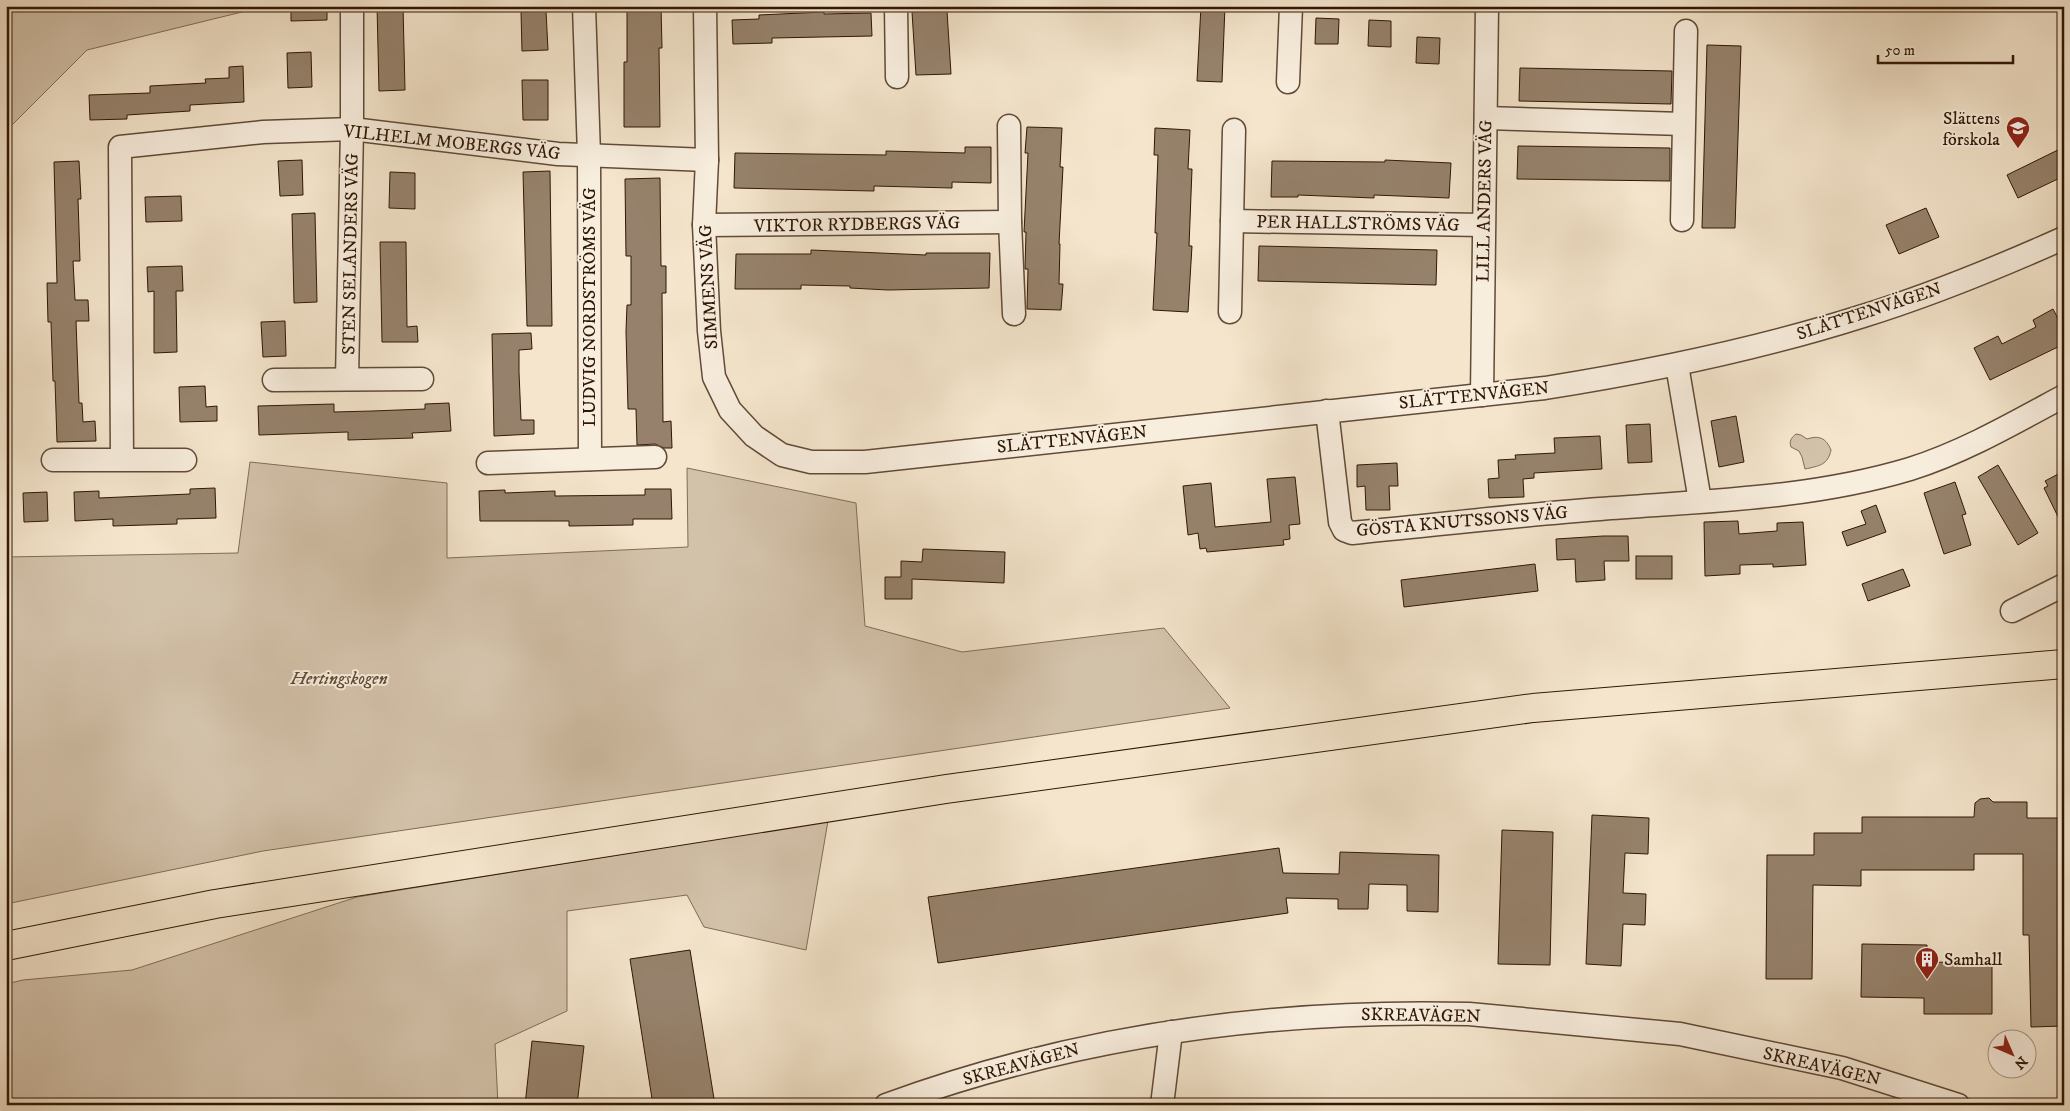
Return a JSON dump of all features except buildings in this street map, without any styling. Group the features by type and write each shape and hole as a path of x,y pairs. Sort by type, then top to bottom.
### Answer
{"main road":[{"path":"6,946 215,904 1024,778 1532,708 2064,664"}],"street":[{"name":"STEN SELANDERS VÄG","path":"347,379 352,129 352,6"},
{"name":"LUDVIG NORDSTRÖMS VÄG","path":"584,6 589,155 590,458"},
{"name":"SIMMENS VÄG","path":"705,6 707,160 704,225 709,331 714,377 730,410 754,436 782,455 811,462 865,462"},
{"path":"896,6 898,77"},
{"path":"1288,82 1291,6"},
{"name":"LILL ANDERS VÄG","path":"1482,395 1487,6"},
{"path":"1682,220 1686,31"},
{"path":"1486,118 1683,124"},
{"path":"1009,126 1010,222 1014,314"},
{"name":"VILHELM MOBERGS VÄG","path":"122,459 120,147 263,132 352,129 558,154 707,160"},
{"name":"PER HALLSTRÖMS VÄG","path":"1230,312 1234,130"},
{"name":"PER HALLSTRÖMS VÄG","path":"1232,221 1484,225"},
{"name":"VIKTOR RYDBERGS VÄG","path":"704,225 1010,222"},
{"name":"SLÄTTENVÄGEN","path":"865,462 1545,388 1677,364 1767,344 1864,316 1966,279 2064,238"},
{"path":"1677,364 1700,501"},
{"name":"STEN SELANDERS VÄG","path":"274,380 422,379"},
{"name":"GÖSTA KNUTSSONS VÄG","path":"1327,411 1340,522 1344,530 1352,533 1580,510 1788,494 1835,487 1910,469 1946,456 2001,430 2064,396"},
{"path":"488,462 656,457"},
{"path":"53,460 185,460"},
{"path":"2012,611 2064,584"},
{"name":"SKREAVÄGEN","path":"886,1105 996,1069 1090,1046 1171,1032 1282,1018 1351,1014 1470,1014 1680,1034 1842,1068 1958,1105"},
{"path":"1162,1105 1171,1032"}],"green space":[{"path":"6,6 247,6 246,11 87,50 6,131"},
{"path":"1796,434 1807,439 1822,438 1831,450 1828,459 1819,466 1805,469 1799,451 1790,445 1791,440"},
{"name":"Hertingskogen","path":"250,462 447,483 447,558 688,547 687,468 856,503 865,626 962,652 1164,628 1230,708 263,851 6,904 6,557 238,553"},
{"path":"828,821 806,950 704,927 687,895 567,911 567,1011 495,1044 498,1105 6,1105 6,984 23,980 132,970 357,897"}],"place":[{"name":"Slättens förskola","path":"2018,149"},
{"name":"Samhall","path":"1927,980"}]}
